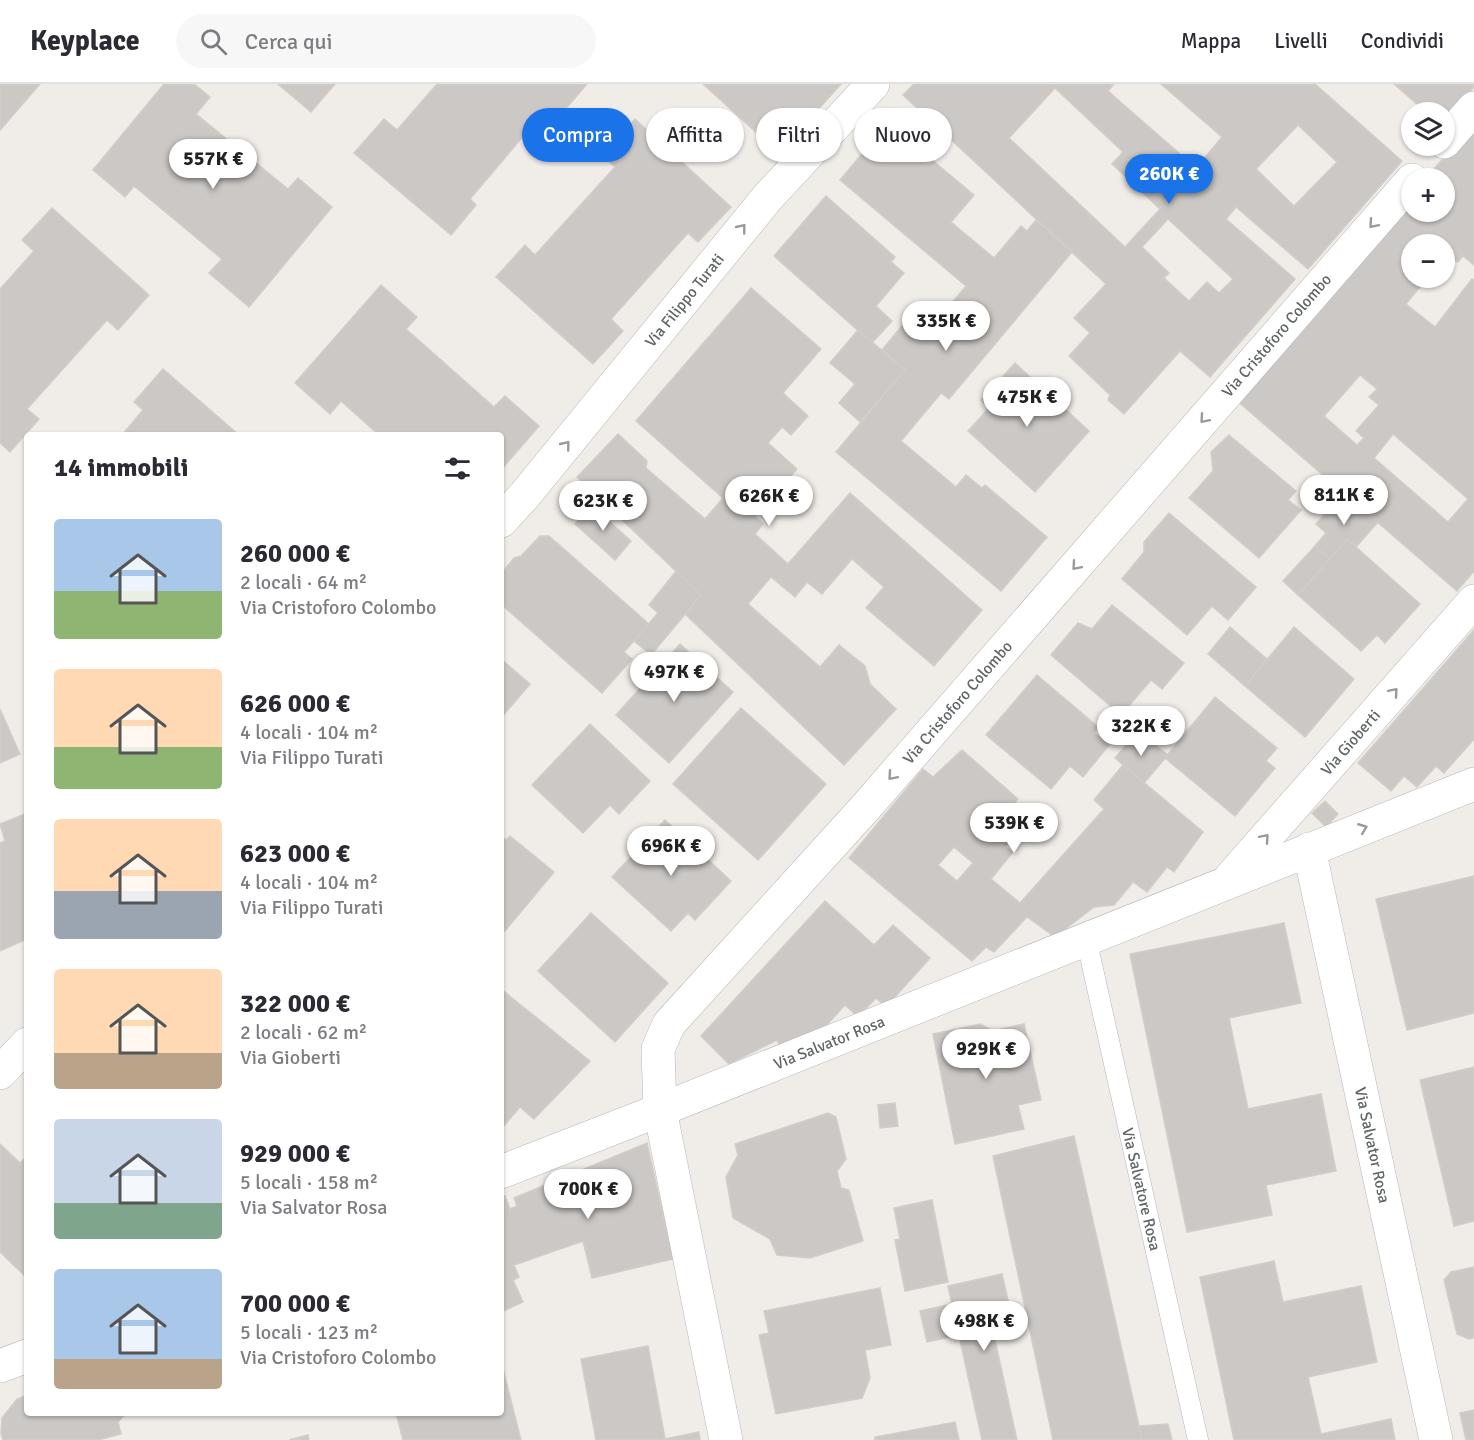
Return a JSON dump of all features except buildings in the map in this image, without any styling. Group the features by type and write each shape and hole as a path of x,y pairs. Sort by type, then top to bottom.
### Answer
{"street":[{"name":"Via Filippo Turati","path":"504,518 768,196 873,84"},
{"path":"1455,130 1474,108"},
{"name":"Via Cristoforo Colombo","path":"1422,168 1433,156"},
{"name":"Via Cristoforo Colombo","path":"660,1110 658,1050 669,1024 866,807 1401,192"},
{"name":"Via Gioberti","path":"1226,882 1474,601"},
{"name":"Via Salvator Rosa","path":"660,1110 1474,784"},
{"name":"Via Salvator Rosa","path":"1309,849 1436,1440"},
{"path":"0,1073 24,1047"},
{"path":"504,1171 660,1110 726,1440"},
{"path":"0,1366 24,1357"}],"lane":[{"name":"Via Salvatore Rosa","path":"1086,938 1198,1440"}]}
